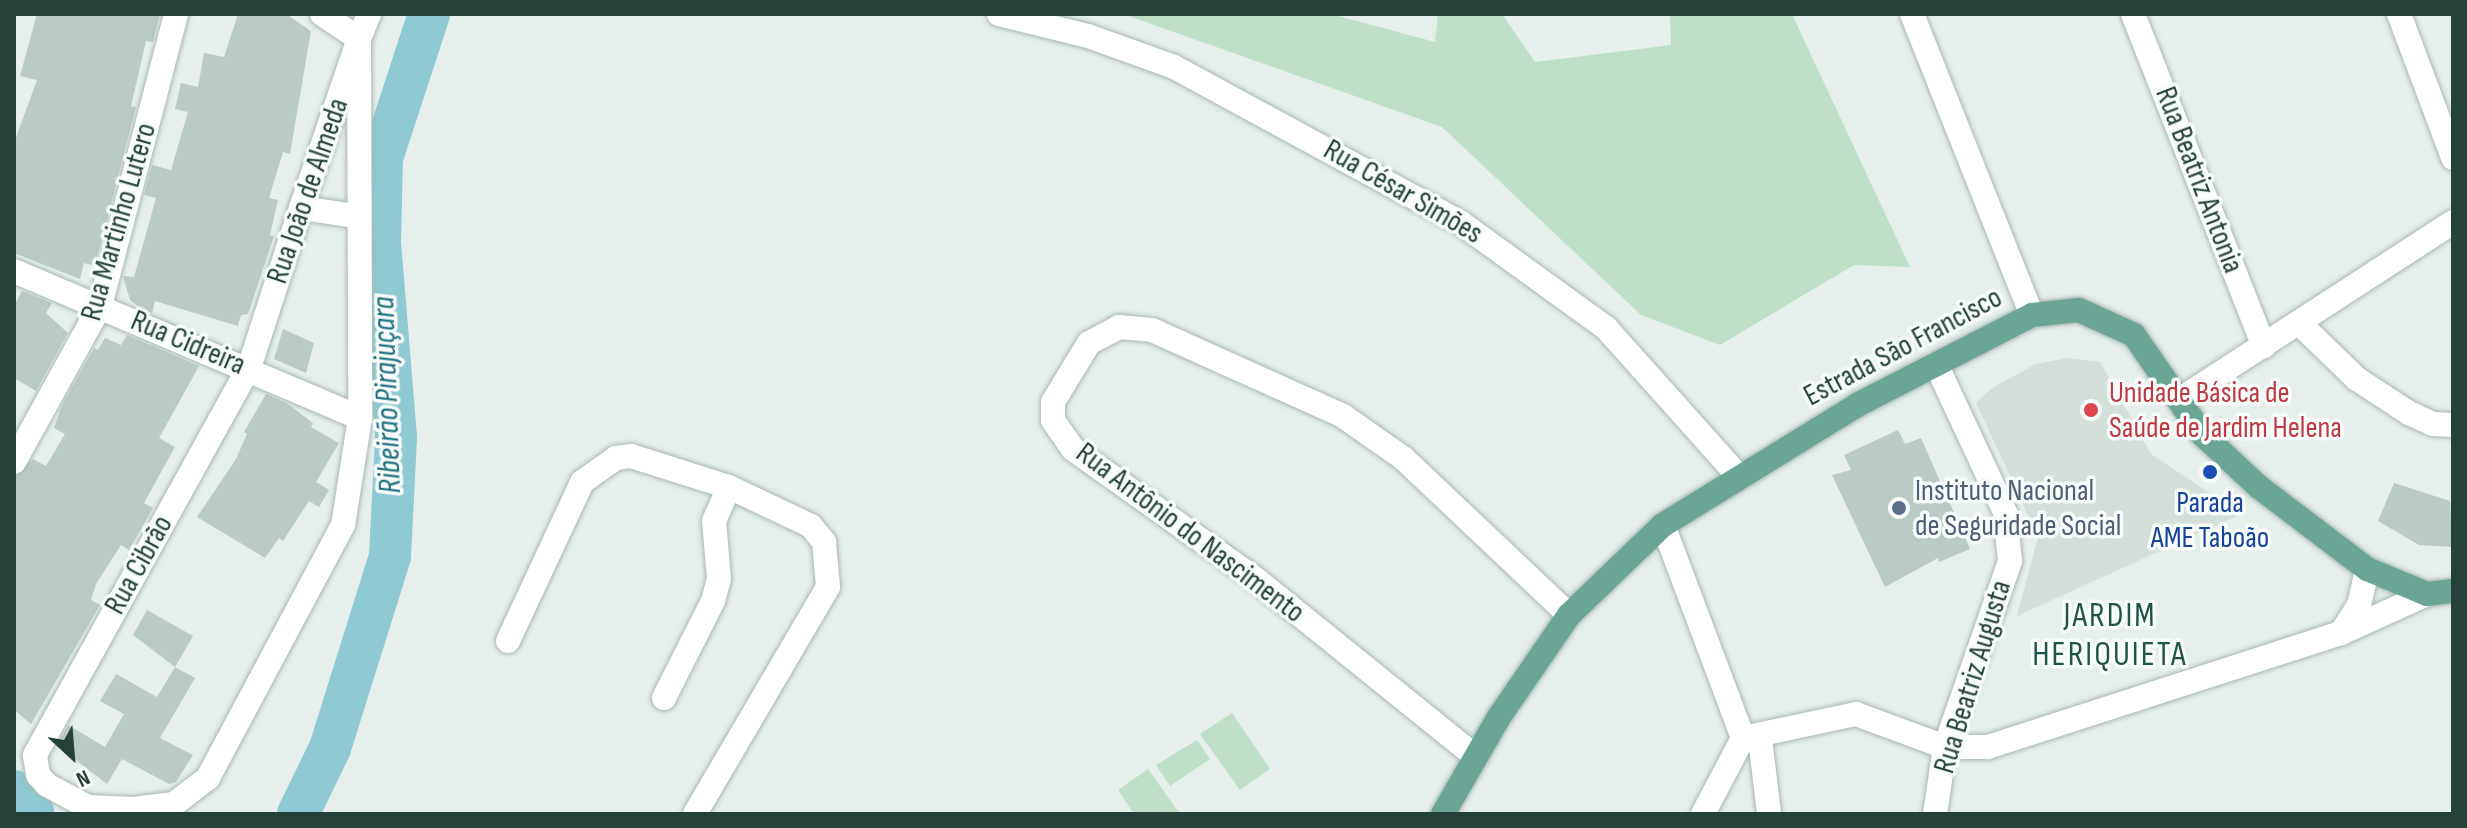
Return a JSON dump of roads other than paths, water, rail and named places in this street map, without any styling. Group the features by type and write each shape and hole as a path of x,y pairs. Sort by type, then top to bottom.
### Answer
{"main road":[{"name":"Estrada São Francisco","path":"1443,814 1476,757 1569,615 1663,525 1739,477 1936,364 2032,315 2079,310 2111,321 2134,335 2182,398 2203,435 2259,487 2367,569 2427,594 2453,591"}],"street":[{"name":"Rua Martinho Lutero","path":"14,462 100,306 176,14"},
{"path":"322,14 359,39 356,216 360,418"},
{"name":"Rua João de Almeda","path":"249,368 369,14"},
{"name":"Rua César Simões","path":"999,14 1088,36 1174,67 1461,223 1606,328 1739,477"},
{"path":"1912,14 2032,315"},
{"name":"Rua Beatriz Antonia","path":"2133,14 2264,346"},
{"path":"2399,14 2453,158"},
{"path":"301,208 356,216"},
{"path":"2182,398 2453,222"},
{"name":"Rua Cidreira","path":"14,271 249,368 360,418"},
{"path":"2299,323 2357,379 2409,413 2433,424 2453,425"},
{"name":"Rua Antônio do Nascimento","path":"1476,757 1257,580 1073,449 1053,420 1053,402 1089,343 1119,327 1152,330 1343,416 1403,458 1569,615"},
{"name":"Rua Beatriz Augusta","path":"1935,814 1945,747 2003,585 2010,537 2005,512 1936,364"},
{"name":"Rua Cibrão","path":"249,368 39,745 34,764 47,785 88,807 174,804 208,778 343,525 360,418"},
{"path":"508,641 582,482 603,463 631,456 729,487 811,526 826,551 828,587 695,814"},
{"path":"664,698 713,601 719,579 714,521 729,487"},
{"path":"1663,525 1751,738 1769,814"},
{"path":"2341,633 2359,605 2367,569"},
{"path":"1703,814 1751,738 1856,714 1945,747 1988,747 2027,737 2341,633 2427,594"}],"waterway":[{"name":"Ribeirão Pirajuçara","path":"298,814 330,748 390,556 396,437 380,244 382,158 429,14"},
{"path":"14,791 34,814"}],"place":[{"name":"Unidade Básica de Saúde de Jardim Helena","path":"2091,410"},
{"name":"Parada AME Taboão","path":"2210,472"},
{"name":"Instituto Nacional de Seguridade Social","path":"1899,508"}],"district":[{"name":"JARDIM HERIQUIETA","path":"2110,634"}]}
